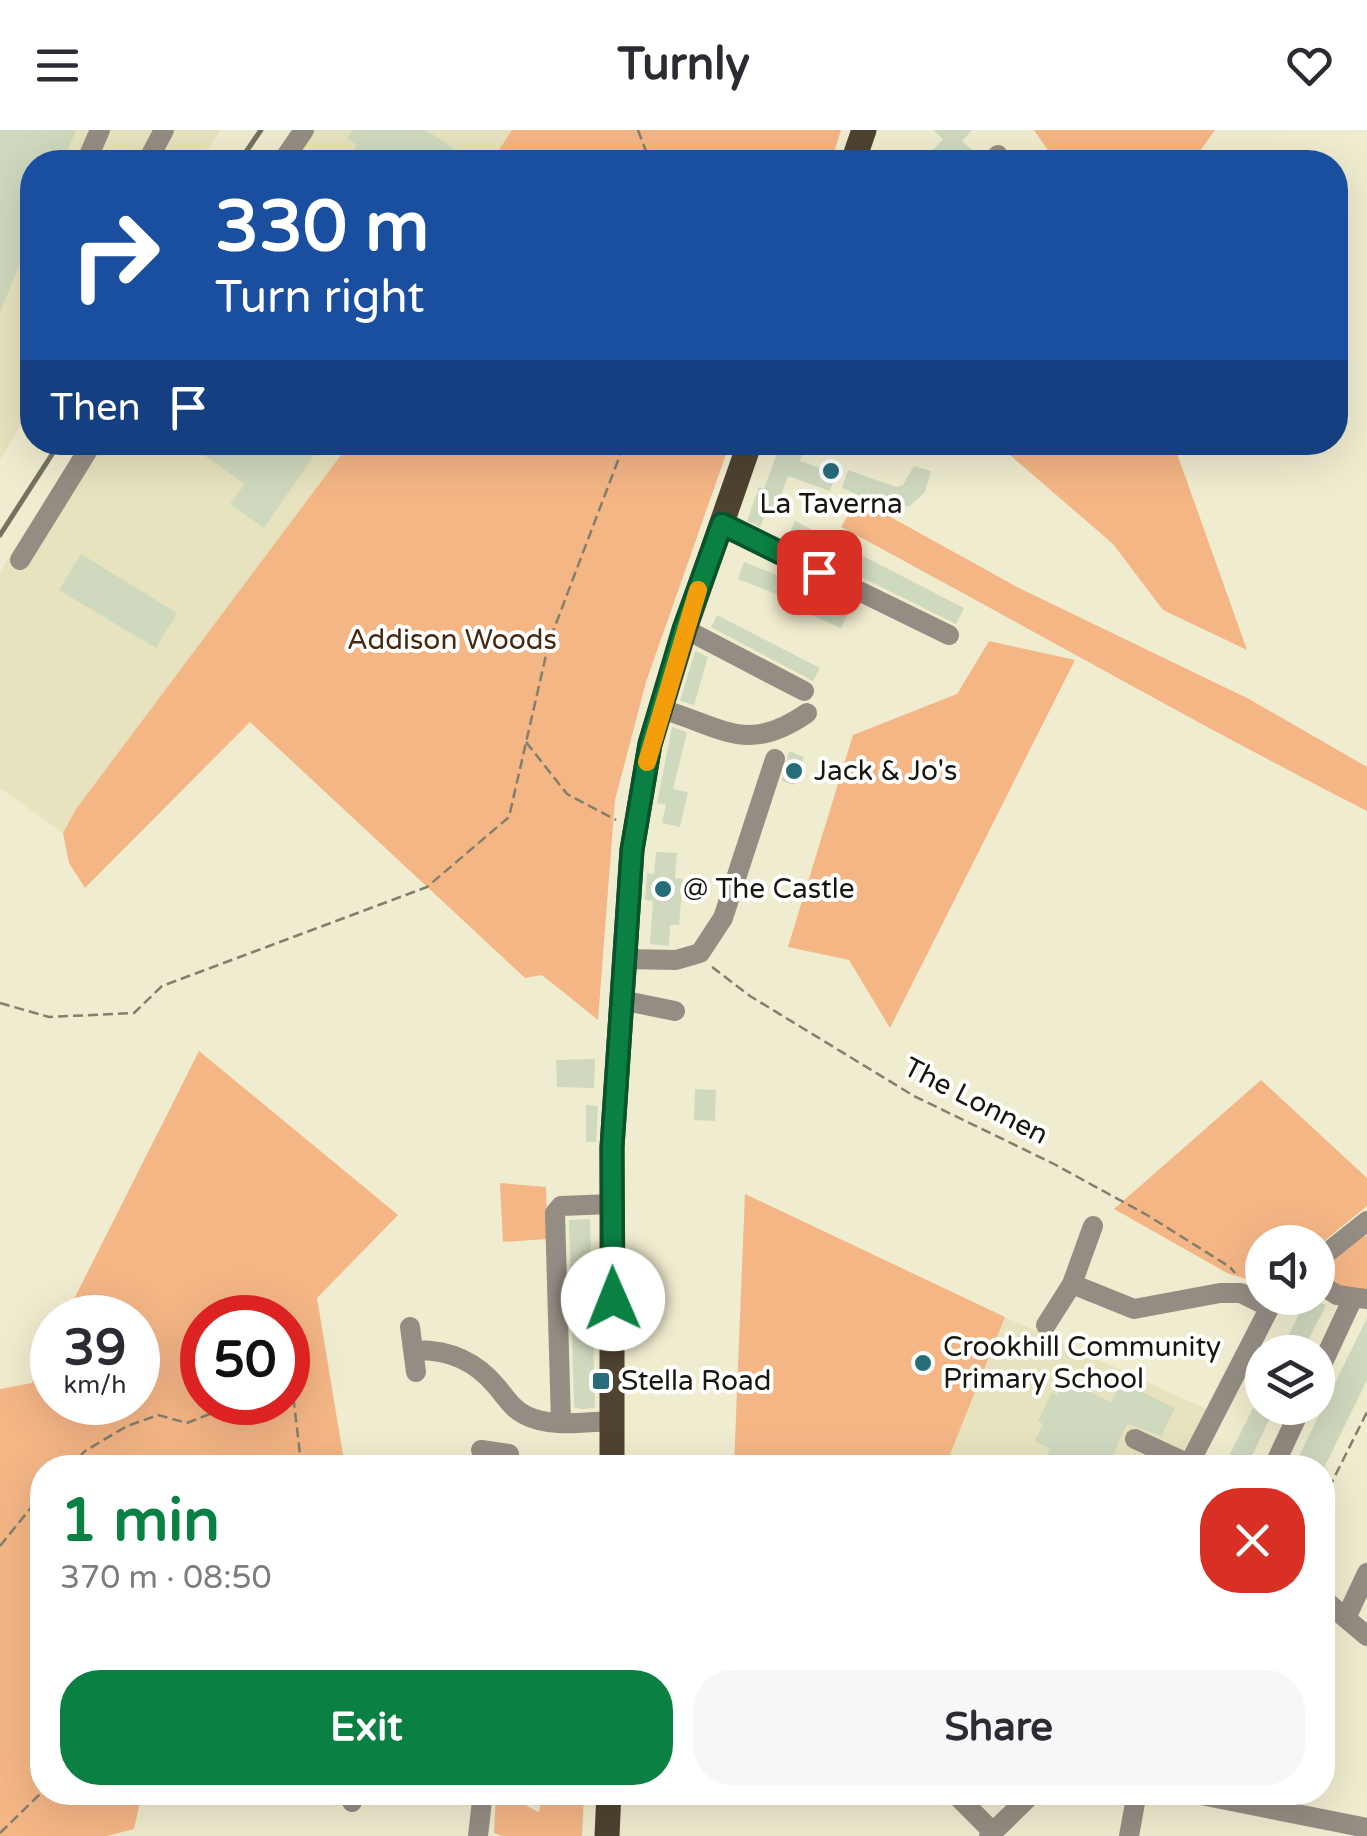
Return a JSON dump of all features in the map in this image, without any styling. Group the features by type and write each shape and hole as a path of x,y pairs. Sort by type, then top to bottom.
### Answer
{"main road":[{"path":"612,1455 612,1147 635,830 650,744 684,629 746,455"},
{"path":"607,1836 608,1805"}],"street":[{"path":"20,560 85,455"},
{"path":"722,524 949,635"},
{"path":"661,709 707,723 731,736 755,736 784,729 806,702 684,629"},
{"path":"624,959 666,960 700,953 714,935 775,759"},
{"path":"621,1000 676,1011"},
{"path":"561,1422 555,1213 561,1206 612,1204"},
{"path":"1335,1246 1367,1221"},
{"path":"1046,1325 1072,1284 1092,1226"},
{"path":"1072,1284 1134,1309 1220,1293 1245,1294"},
{"path":"1335,1295 1360,1299 1335,1343"},
{"path":"1194,1455 1264,1315"},
{"path":"410,1327 415,1361 451,1352 486,1375 512,1406 526,1416 561,1422 612,1421"},
{"path":"1279,1455 1294,1425"},
{"path":"1135,1439 1166,1455"},
{"path":"480,1450 508,1455"},
{"path":"1346,1618 1367,1573"},
{"path":"1335,1609 1367,1636"},
{"path":"479,1830 482,1805"},
{"path":"965,1805 991,1834 1021,1805"},
{"path":"1130,1836 1136,1805"},
{"path":"1273,1805 1367,1828"}],"path":[{"path":"0,1003 49,1017 134,1013 162,986 427,887 508,817 549,642 620,455"},
{"path":"526,742 567,794 635,830"},
{"name":"The Lonnen","path":"666,960 713,967 750,996 914,1096 1054,1164 1147,1215 1230,1266 1236,1275"},
{"path":"81,1455 127,1426 158,1415 187,1423 227,1407 294,1403 300,1455"},
{"path":"1335,1476 1367,1412"},
{"path":"0,1546 30,1509"},
{"path":"0,1833 32,1805"}],"shaded area":[{"path":"0,130 221,130 207,150 20,150 20,428 0,460"},
{"path":"295,130 512,130 499,150 281,150"},
{"path":"74,455 341,455 76,809 63,833 0,788 0,572"},
{"name":"Crookhill Community Primary School","path":"745,1194 1208,1410 1181,1455 735,1455"}],"green space":[{"path":"512,130 841,130 835,150 499,150"},
{"path":"1034,130 1215,130 1201,150 1048,150"},
{"name":"Addison Woods","path":"341,455 726,455 646,682 615,800 598,1020 542,975 525,978 250,722 85,888 69,863 63,833 76,809"},
{"path":"1010,455 1178,455 1247,650 1163,610 1113,544"},
{"path":"858,499 1019,588 1249,699 1367,767 1367,811 841,527"},
{"path":"989,641 1075,660 890,1028 849,960 788,947 853,735 957,694"},
{"path":"199,1051 398,1215 317,1298 343,1455 30,1455 30,1805 139,1805 134,1829 107,1836 0,1836 0,1389 30,1383 30,1425 160,1425 160,1295 76,1295"},
{"path":"1261,1080 1367,1178 1367,1206 1335,1232 1335,1225 1245,1225 1245,1279 1227,1273 1114,1209"},
{"path":"500,1183 546,1187 547,1239 503,1242"},
{"name":"Crookhill Community Primary School","path":"745,1194 1005,1317 950,1455 734,1455"},
{"path":"1367,1235 1367,1296 1335,1286 1335,1251"},
{"path":"495,1805 526,1805 539,1812 540,1805 584,1805 582,1836 494,1833"}],"building":[{"path":"0,130 76,130 68,150 20,150 20,264 0,312"},
{"path":"353,130 426,130 455,150 353,150 357,145 347,138"},
{"path":"933,130 972,130 962,141 972,150 933,150 943,139"},
{"path":"204,455 314,455 264,528 230,504 245,484"},
{"path":"776,455 802,455 800,461 836,474 830,491 788,476 775,512 768,509 760,527 747,521 759,487 764,489"},
{"path":"914,466 931,471 925,492 910,506 890,508 842,488 848,470 896,487 903,485"},
{"path":"795,521 964,608 956,624 786,540"},
{"path":"81,554 177,613 156,648 59,590"},
{"path":"744,562 790,580 784,597 738,579"},
{"path":"807,595 848,613 841,628 800,610"},
{"path":"717,615 820,668 813,681 711,627"},
{"path":"695,651 708,657 694,705 680,701"},
{"path":"672,727 687,732 673,789 688,792 680,827 662,823 666,805 657,803"},
{"path":"789,751 804,757 794,785 782,781"},
{"name":"@ The Castle","path":"656,852 677,853 675,878 683,879 679,925 670,925 669,946 650,944 653,901 645,900 647,873 654,874"},
{"path":"595,1059 594,1088 557,1087 556,1060"},
{"path":"695,1089 716,1090 715,1121 694,1120"},
{"path":"586,1105 598,1106 596,1142 586,1142"},
{"path":"590,1219 595,1408 581,1409 574,1407 569,1220"},
{"path":"1298,1315 1321,1315 1311,1335 1288,1335"},
{"path":"1367,1318 1367,1380 1330,1455 1299,1455 1314,1425 1335,1425 1335,1383"},
{"path":"1065,1380 1111,1402 1121,1382 1175,1408 1161,1436 1128,1424 1113,1455 1047,1455 1050,1449 1035,1441 1043,1424 1038,1421 1052,1392 1057,1395"},
{"path":"1245,1424 1267,1425 1252,1455 1230,1455"}],"railway":[{"path":"247,150 261,130"},
{"path":"0,535 52,455"}],"slow traffic":[{"path":"647,762 698,590"}],"place":[{"name":"La Taverna","path":"831,471"},
{"name":"Jack & Jo's","path":"794,771"},
{"name":"@ The Castle","path":"663,889"},
{"name":"Crookhill Community Primary School","path":"923,1363"},
{"name":"Stella Road","path":"601,1381"}],"route":[{"path":"613,1299 612,1147 624,959 632,850 650,744 684,629 722,524 819,572"}]}
